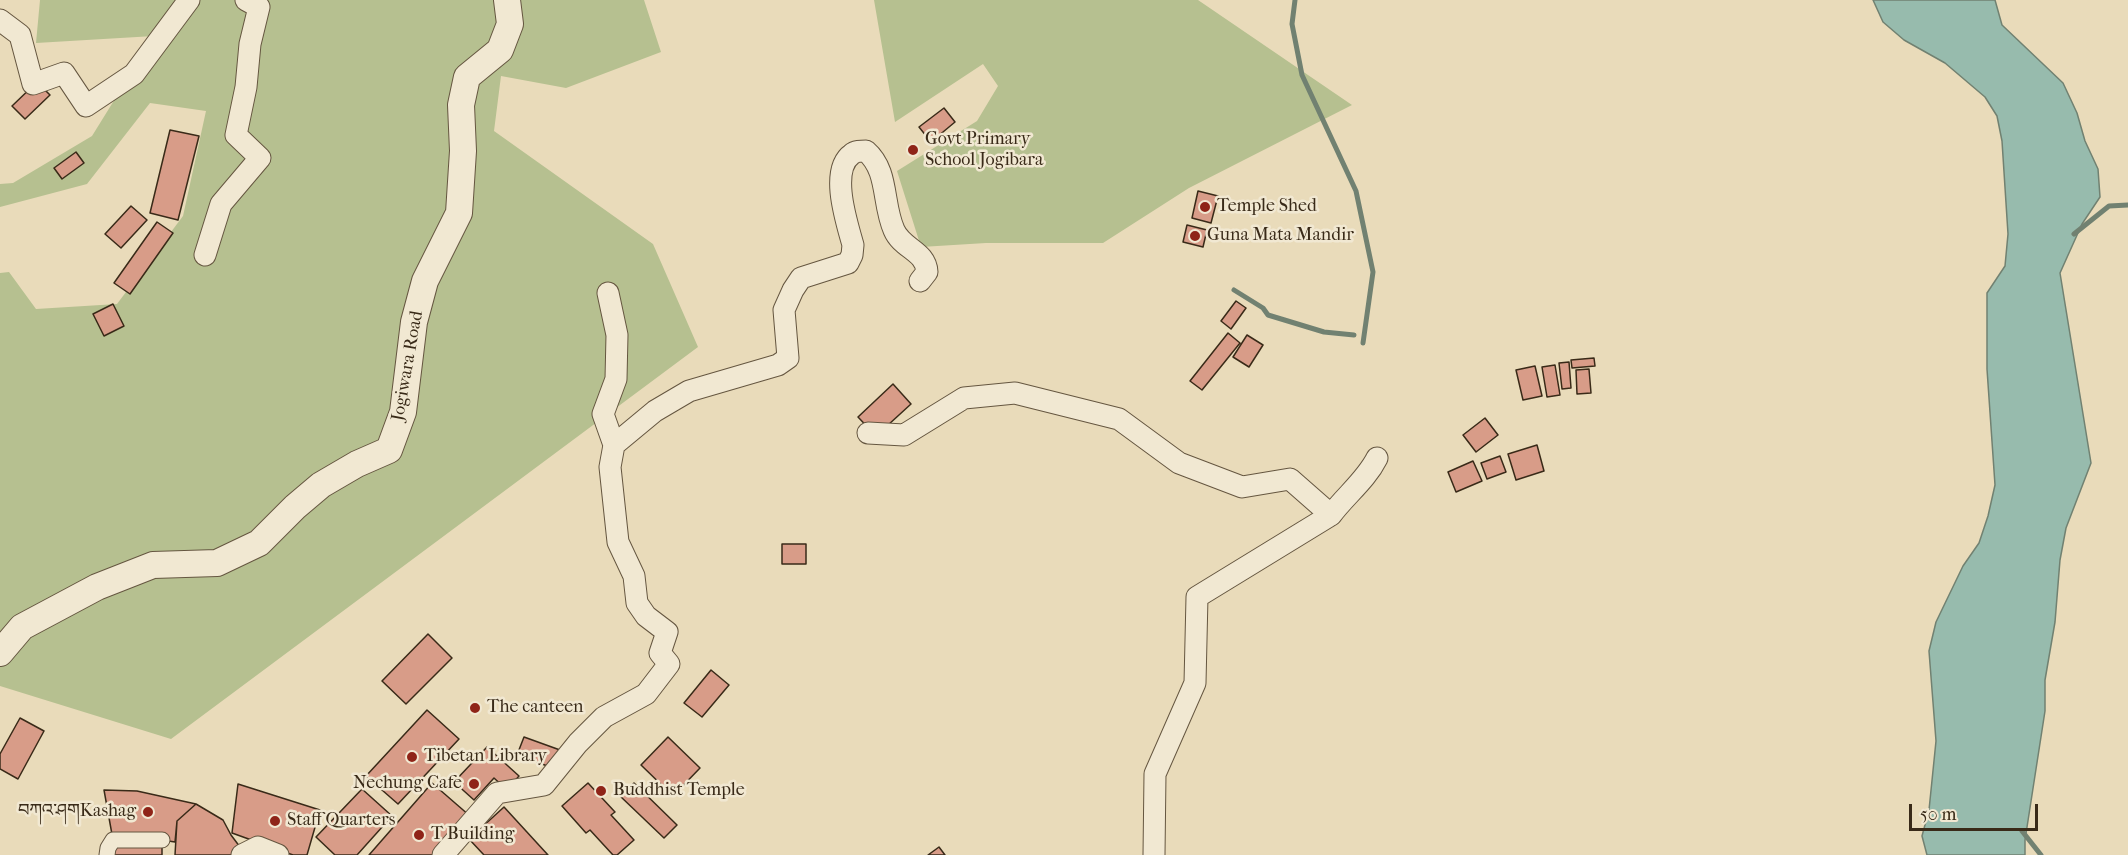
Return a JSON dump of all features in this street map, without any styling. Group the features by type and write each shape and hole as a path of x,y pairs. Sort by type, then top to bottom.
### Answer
{"street":[{"path":"0,20 20,35 33,84 64,73 86,106 134,74 189,0"},
{"path":"205,255 221,204 260,158 236,135 246,87 250,44 260,8 246,0"},
{"name":"Jogiwara Road","path":"0,654 22,627 97,587 153,565 217,563 259,543 321,485 357,464 389,450 403,412 414,322 425,281 459,213 463,151 461,105 467,77 500,50 510,24 507,0"},
{"path":"614,445 655,411 689,391 778,365 788,358 784,310 793,290 801,278 837,268 848,263 852,255 853,245 840,183 841,170 853,153 866,151 873,157 882,174 890,221 895,232 909,249 923,256 927,264 927,272 920,281"},
{"path":"443,855 497,793 544,785 578,743 604,717 646,694 669,664 660,653 667,632 646,616 637,603 634,576 618,542 610,467 614,445 603,414 616,379 617,335 608,293"},
{"path":"868,433 904,435 964,398 1015,393 1119,419 1179,463 1242,487 1290,479 1331,515"},
{"path":"1154,855 1155,774 1195,683 1197,597 1331,515 1342,500 1370,472 1377,458"},
{"path":"107,855 113,840 162,840"},
{"path":"246,854 258,847 278,855"}],"green space":[{"path":"40,0 644,0 661,52 566,88 501,76 494,131 653,244 698,347 171,739 0,686 0,273 9,272 36,309 117,304 183,216 206,111 150,103 87,184 0,207 0,184 13,183 92,136 154,36 36,43"},
{"path":"874,0 1198,0 1352,105 1189,188 1103,243 986,243 921,247 897,171 977,121 998,86 983,64 895,122"}],"shaded area":[{"path":"1873,0 1995,0 2002,25 2063,83 2098,169 2100,197 2082,224 2060,273 2091,463 2066,528 2060,560 2055,622 2045,680 2045,711 2025,840 2025,855 1927,855 1922,836 1929,810 1936,741 1929,651 1936,622 1963,566 1979,543 1995,485 1987,369 1987,293 2005,266 2008,234 2002,141 1997,116 1985,97 1945,63 1904,40 1883,22"}],"building":[{"path":"37,82 50,95 25,119 12,106"},
{"name":"Govt Primary School Jogibara","path":"944,108 955,122 931,142 919,127"},
{"path":"170,130 199,136 178,220 150,213"},
{"path":"76,152 84,163 62,179 54,168"},
{"name":"Temple Shed","path":"1198,191 1218,196 1211,223 1192,218"},
{"path":"131,206 147,220 121,248 105,234"},
{"path":"157,222 173,233 130,294 114,283"},
{"name":"Guna Mata Mandir","path":"1187,225 1207,230 1203,247 1183,242"},
{"path":"1236,301 1246,308 1231,329 1221,321"},
{"path":"113,304 124,326 104,336 93,314"},
{"path":"1228,333 1240,343 1202,390 1190,381"},
{"path":"1247,335 1263,345 1249,367 1233,357"},
{"path":"1594,358 1595,366 1572,368 1571,360"},
{"path":"1569,362 1571,388 1562,389 1559,363"},
{"path":"1555,365 1560,395 1547,397 1542,367"},
{"path":"1535,366 1542,396 1523,400 1516,370"},
{"path":"1589,369 1591,393 1577,394 1576,370"},
{"path":"893,384 911,404 876,436 858,417"},
{"path":"1485,418 1498,435 1476,452 1463,435"},
{"path":"1537,445 1544,471 1516,480 1508,454"},
{"path":"1500,456 1506,472 1487,479 1481,463"},
{"path":"1473,461 1482,481 1456,492 1448,472"},
{"path":"782,544 806,544 806,564 782,564"},
{"path":"428,634 452,658 406,704 382,681"},
{"path":"711,670 729,685 702,717 684,703"},
{"name":"Tibetan Library","path":"427,710 459,739 398,804 366,776"},
{"path":"20,718 44,731 18,779 0,769 0,754"},
{"path":"524,737 560,750 553,768 517,755"},
{"path":"668,737 700,768 673,796 641,765"},
{"path":"487,747 519,776 507,790 494,778 474,800 454,782"},
{"name":"T Building","path":"432,783 470,816 435,855 369,855"},
{"path":"588,783 615,812 611,815 634,840 617,855 613,855 590,830 586,833 562,806"},
{"path":"634,783 677,825 664,838 620,796"},
{"name":"Staff Quarters","path":"238,784 320,810 307,855 293,855 232,833"},
{"path":"362,789 392,816 357,855 335,855 316,837"},
{"name":"བཀའ་ཤགKashag","path":"104,790 137,791 196,804 177,821 175,842 113,840"},
{"path":"196,804 223,820 243,851 235,855 175,855 177,821"},
{"path":"504,807 548,855 484,855 469,839"},
{"path":"113,840 162,840 162,855 112,855"},
{"path":"939,847 945,855 928,855"}],"waterway":[{"path":"1295,0 1292,24 1302,75 1356,191 1373,272 1363,343"},
{"path":"2074,234 2109,206 2128,205"},
{"path":"1234,290 1263,308 1268,315 1324,332 1354,335"},
{"path":"2022,831 2041,855"}],"place":[{"name":"Govt Primary School Jogibara","path":"913,150"},
{"name":"Temple Shed","path":"1205,207"},
{"name":"Guna Mata Mandir","path":"1195,236"},
{"name":"The canteen","path":"475,708"},
{"name":"Tibetan Library","path":"412,757"},
{"name":"Nechung Cafe","path":"474,784"},
{"name":"Buddhist Temple","path":"601,791"},
{"name":"བཀའ་ཤགKashag","path":"148,812"},
{"name":"Staff Quarters","path":"275,821"},
{"name":"T Building","path":"419,835"}]}
